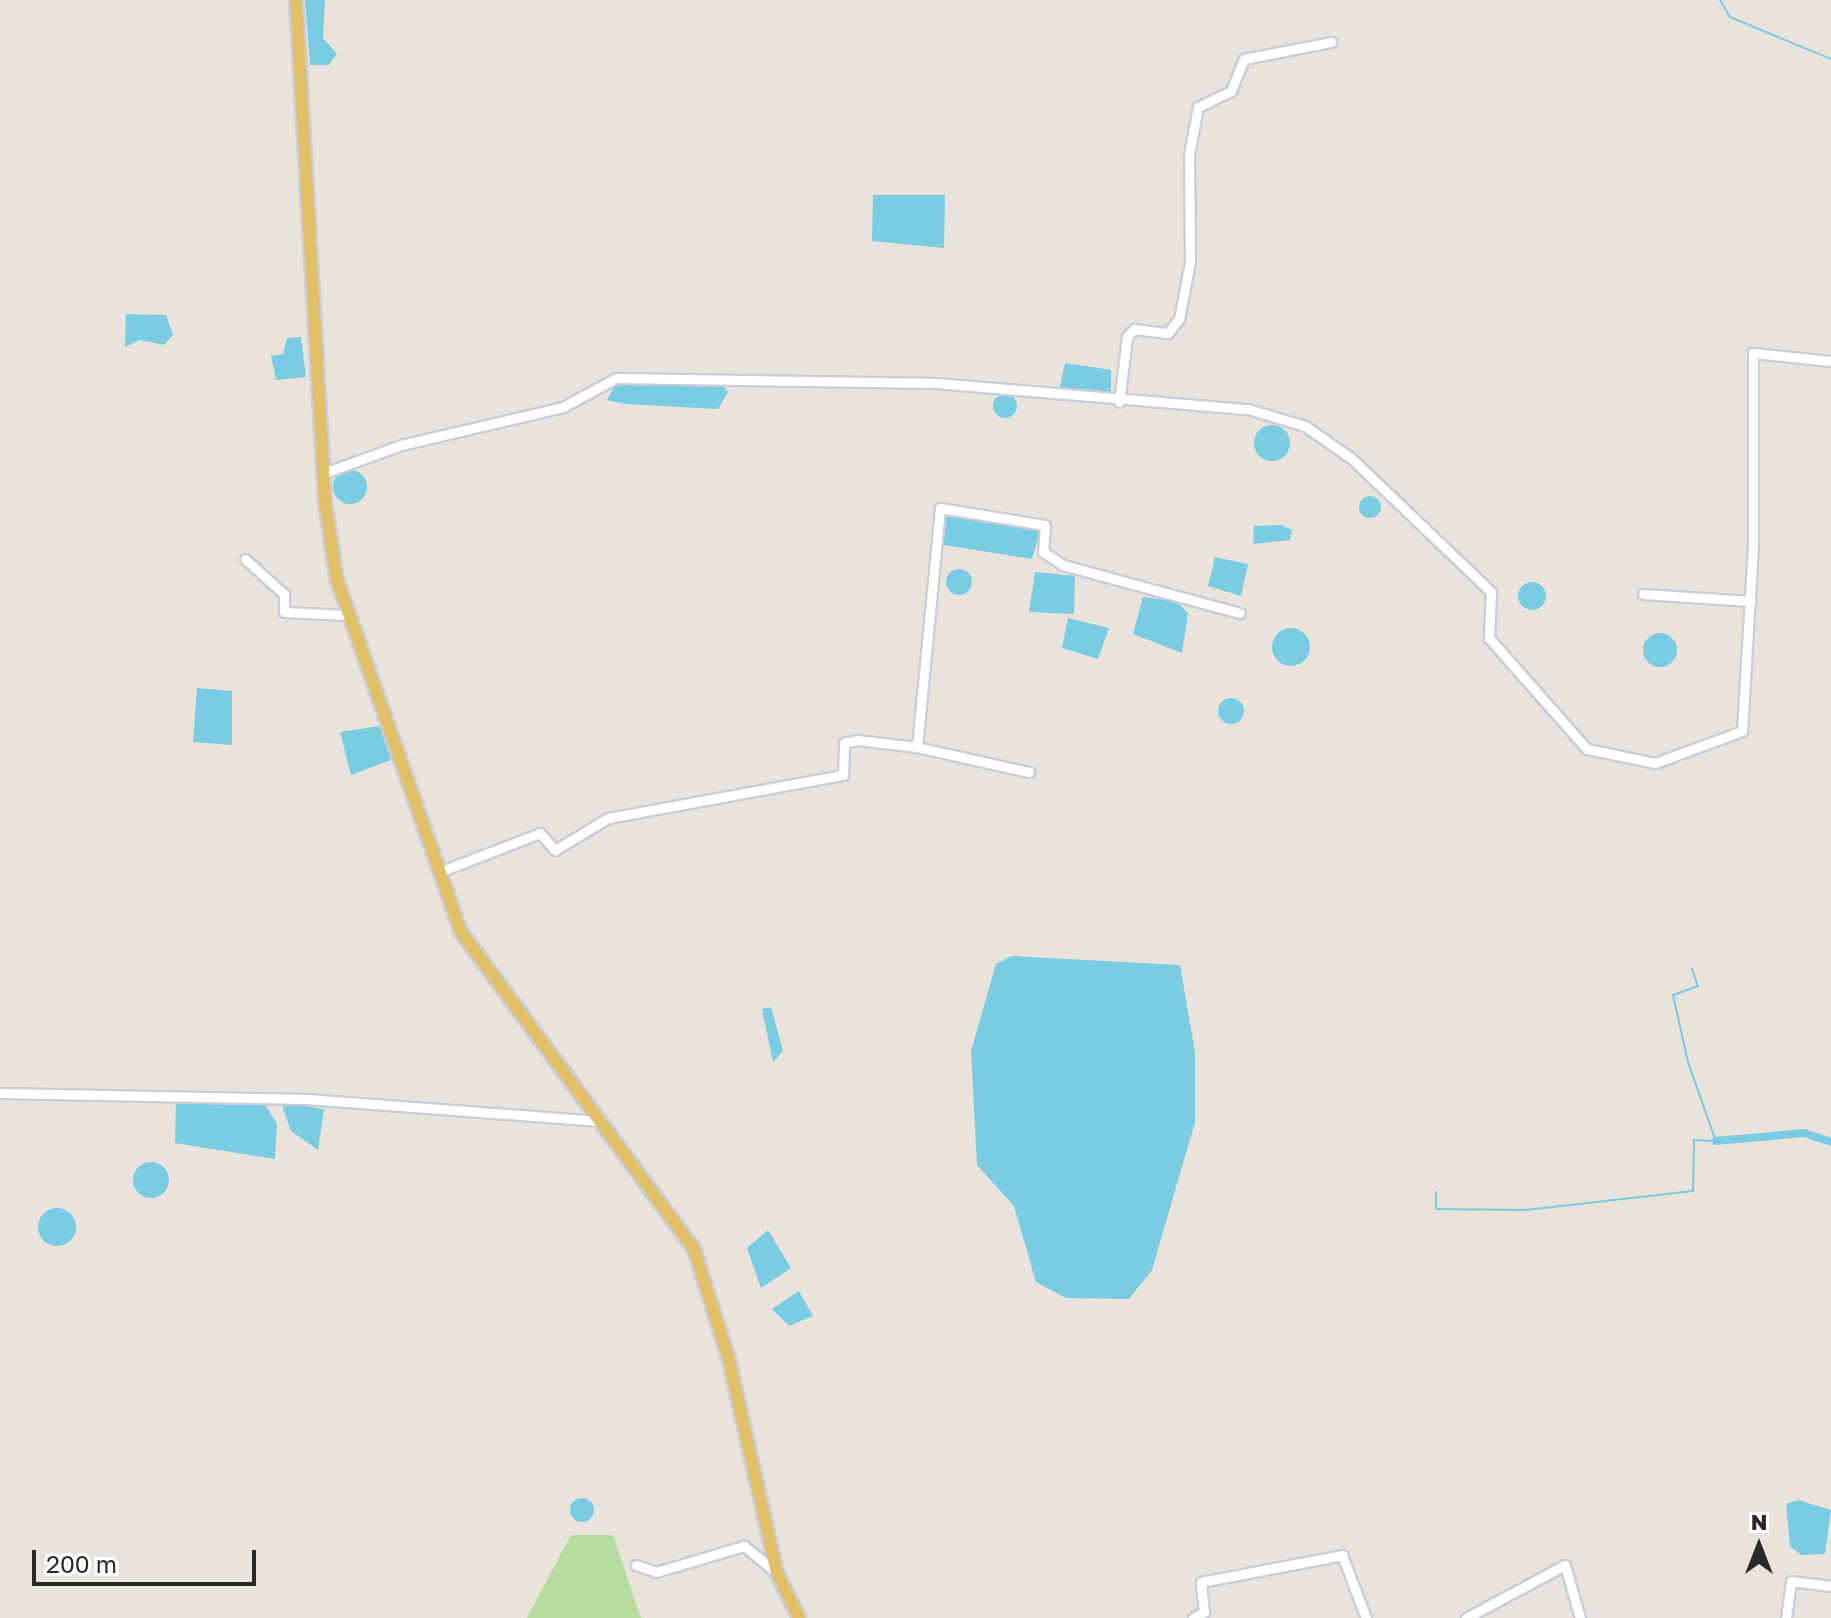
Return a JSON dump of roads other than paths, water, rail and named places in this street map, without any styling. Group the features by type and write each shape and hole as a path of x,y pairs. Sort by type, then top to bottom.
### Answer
{"main road":[{"path":"296,0 324,473 348,615 461,932 694,1249 729,1360 777,1573 799,1618"}],"street":[{"path":"1119,402 1127,337 1134,329 1168,333 1179,319 1190,262 1189,154 1198,107 1231,91 1244,59 1331,42"},
{"path":"324,473 401,445 563,407 616,378 936,383 1119,402 1248,409 1305,426 1351,458 1491,592 1489,638 1587,749 1655,763 1742,731 1751,601 1753,353 1831,361"},
{"path":"917,747 940,508 1045,525 1043,552 1063,565 1240,613"},
{"path":"245,559 284,594 284,612 348,615"},
{"path":"1643,594 1751,601"},
{"path":"439,872 540,833 555,850 608,818 843,775 844,743 857,740 917,747 1029,772"},
{"path":"0,1093 307,1099 602,1121"},
{"path":"636,1565 656,1577 744,1546 777,1573"},
{"path":"1193,1618 1204,1612 1201,1582 1342,1555 1366,1618"},
{"path":"1466,1618 1565,1565 1580,1618"},
{"path":"1786,1618 1791,1581 1831,1586"}],"water":[{"path":"305,0 325,0 323,38 337,54 329,65 310,65"},
{"path":"873,195 945,195 944,248 872,241"},
{"path":"126,314 166,315 173,335 164,345 140,340 125,347"},
{"path":"301,337 306,377 276,380 271,356 283,354 287,338"},
{"path":"1065,363 1111,370 1111,393 1060,387"},
{"path":"617,382 721,383 728,392 718,409 625,404 607,400"},
{"path":"1005,394 1016,401 1017,406 1010,417 1005,418 994,411 993,406 1000,395"},
{"path":"1272,425 1285,430 1290,443 1285,456 1272,461 1259,456 1254,443 1259,430"},
{"path":"350,470 362,475 367,487 362,499 350,504 338,499 333,487 338,475"},
{"path":"1366,496 1374,496 1381,507 1374,518 1366,518 1359,511 1359,503"},
{"path":"943,512 1041,527 1032,559 937,544"},
{"path":"1281,525 1292,530 1290,540 1253,544 1254,526"},
{"path":"1215,557 1248,564 1241,596 1208,586"},
{"path":"959,569 968,573 972,582 968,591 959,595 950,591 946,582 950,573"},
{"path":"1035,572 1075,576 1074,614 1029,612"},
{"path":"1532,582 1542,586 1546,596 1542,606 1532,610 1522,606 1518,596 1522,586"},
{"path":"1143,597 1176,601 1188,613 1182,653 1133,634"},
{"path":"1068,618 1109,628 1098,659 1062,648"},
{"path":"1291,628 1304,634 1310,647 1304,660 1291,666 1278,660 1272,647 1278,634"},
{"path":"1660,633 1672,638 1677,650 1672,662 1660,667 1648,662 1643,650 1648,638"},
{"path":"197,688 232,691 232,745 193,742"},
{"path":"1231,698 1240,702 1244,711 1240,720 1231,724 1222,720 1218,711 1222,702"},
{"path":"380,726 391,760 351,775 340,732"},
{"path":"1012,956 1180,965 1195,1052 1195,1122 1152,1270 1129,1299 1066,1298 1036,1282 1014,1206 977,1165 971,1051 996,964"},
{"path":"771,1007 783,1051 773,1062 762,1009"},
{"path":"176,1098 264,1103 277,1124 275,1159 175,1143"},
{"path":"281,1102 324,1109 318,1150 291,1131"},
{"path":"151,1162 164,1167 169,1180 164,1193 151,1198 138,1193 133,1180 138,1167"},
{"path":"57,1208 70,1214 76,1227 70,1240 57,1246 44,1240 38,1227 44,1214"},
{"path":"768,1230 791,1268 761,1288 747,1248"},
{"path":"799,1291 813,1316 789,1326 772,1309"},
{"path":"582,1498 590,1502 594,1510 590,1518 582,1522 574,1518 570,1510 574,1502"},
{"path":"1798,1500 1831,1510 1825,1554 1801,1555 1790,1546 1786,1504"}],"waterway":[{"path":"1720,0 1730,17 1831,59"},
{"path":"1692,969 1698,986 1673,995 1688,1062 1714,1136 1724,1142"},
{"path":"1716,1141 1804,1133 1831,1142"},
{"path":"1436,1192 1436,1209 1526,1210 1693,1191 1694,1140 1716,1141"}]}
